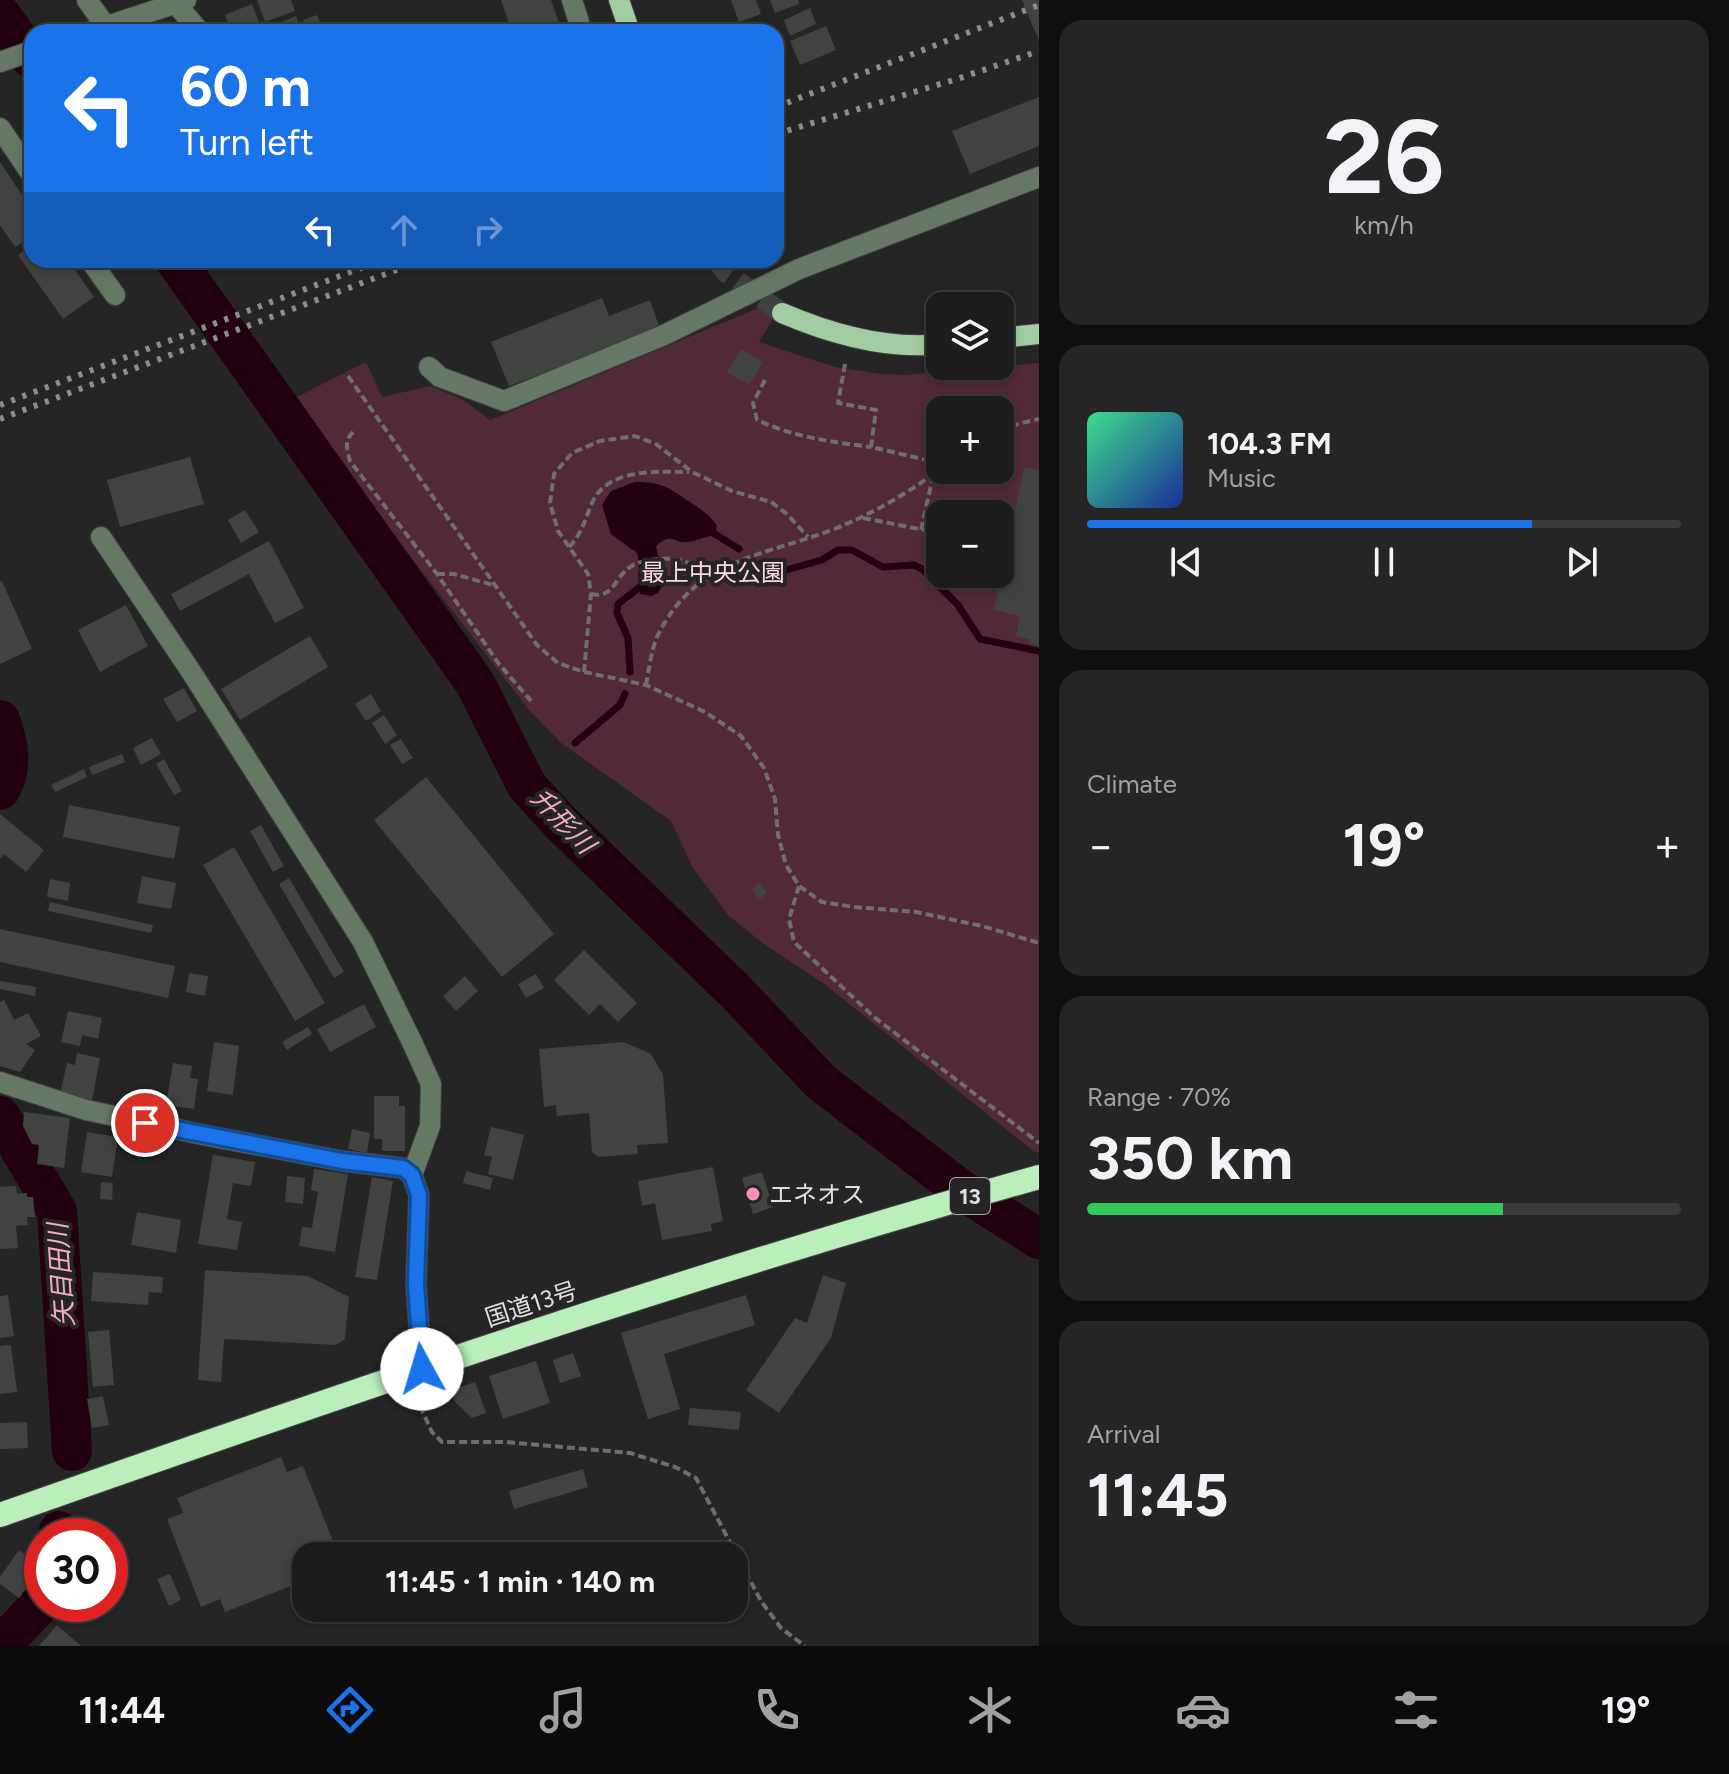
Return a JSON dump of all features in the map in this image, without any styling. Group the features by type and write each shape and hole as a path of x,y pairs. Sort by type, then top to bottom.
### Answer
{"highway":[{"name":"国道13号","path":"0,1515 415,1372 900,1216 1039,1177"}],"main road":[{"path":"619,0 627,24"},
{"path":"782,313 822,330 864,340 926,343"},
{"path":"1014,337 1039,334"}],"street":[{"path":"87,0 99,24"},
{"path":"572,0 580,24"},
{"path":"121,24 181,2 195,24"},
{"path":"0,62 24,54"},
{"path":"0,128 24,163"},
{"path":"429,367 440,377 504,401 664,335 799,269 1039,177"},
{"path":"96,268 115,295"},
{"path":"101,537 192,673 363,942 412,1042 431,1084 430,1126 412,1175"},
{"path":"0,1082 86,1110 342,1161 403,1168 412,1175 419,1195 415,1372"}],"path":[{"path":"845,364 838,403 876,410 871,447"},
{"path":"348,376 537,645 558,663 584,672 646,685 705,712 741,736 764,768 775,799 778,835 786,865 799,886 822,902 916,912 982,926 1039,943"},
{"path":"765,380 753,403 757,420 818,440 871,447 926,460"},
{"path":"1014,426 1039,419"},
{"path":"353,432 347,438 350,461 437,574 499,664 532,702"},
{"path":"584,672 591,594 588,574 558,531 550,503 554,474 572,453 600,441 635,436 656,444 692,472 732,491 771,502 808,537"},
{"path":"569,547 580,536 595,495 610,483 625,476 646,473 692,472"},
{"path":"646,685 657,638 686,594 716,571 860,517 926,480"},
{"path":"921,530 932,484"},
{"path":"860,517 926,531"},
{"path":"591,594 600,596 610,592 625,571 636,564 663,559 683,560 708,577"},
{"path":"437,574 454,574 495,586"},
{"path":"799,886 789,919 794,942 874,1017 1039,1143"},
{"path":"415,1372 416,1399 432,1432 442,1442 506,1442 630,1453 675,1467 696,1478 761,1601 781,1628 805,1646"}],"green space":[{"name":"最上中央公園","path":"775,301 779,309 759,342 835,367 882,374 926,373 926,380 1014,380 1014,365 1039,363 1039,1152 1036,1153 823,983 764,944 729,916 693,868 671,821 561,743 529,710 370,504 297,397 366,362 382,397 430,386 462,399 490,420"}],"shaded area":[{"path":"635,482 667,487 703,511 717,526 715,535 688,542 666,539 656,546 664,582 658,593 651,596 640,594 637,553 611,534 602,505 611,491"}],"building":[{"path":"257,0 291,0 295,11 265,22"},
{"path":"501,0 551,0 559,24 509,24"},
{"path":"731,0 756,0 761,14 739,22"},
{"path":"770,0 798,0 799,4 775,13"},
{"path":"1022,0 1039,0 1039,40 1033,27"},
{"path":"252,4 260,24 229,24 225,15"},
{"path":"810,8 816,24 790,36 784,20"},
{"path":"317,15 321,24 305,24 303,20"},
{"path":"296,16 299,24 276,24"},
{"path":"826,26 836,50 800,65 790,41"},
{"path":"1039,97 1039,146 970,174 952,131"},
{"path":"0,162 24,198 24,241 15,247 0,225"},
{"path":"27,268 74,268 94,297 63,319"},
{"path":"602,298 609,316 650,300 660,329 509,386 491,342"},
{"path":"741,349 763,362 749,385 727,372"},
{"path":"190,457 204,504 120,527 107,480"},
{"path":"1024,467 1039,470 1039,646 1029,644 1030,639 1016,636 1020,616 994,610 999,588 1014,588 1014,515"},
{"path":"245,510 259,532 241,543 228,520"},
{"path":"269,541 304,608 275,623 249,574 180,611 171,594"},
{"path":"0,582 32,649 0,664"},
{"path":"126,605 148,646 100,672 78,630"},
{"path":"310,636 328,667 240,720 221,689"},
{"path":"184,688 197,711 177,722 163,699"},
{"path":"371,694 381,711 366,721 355,704"},
{"path":"384,715 397,735 385,744 372,723"},
{"path":"152,738 161,754 141,765 133,748"},
{"path":"401,739 413,758 402,764 390,745"},
{"path":"122,754 125,762 92,775 89,767"},
{"path":"164,759 182,791 174,795 156,764"},
{"path":"84,769 87,777 55,792 51,785"},
{"path":"426,777 554,934 502,977 374,820"},
{"path":"69,805 180,827 174,859 63,837"},
{"path":"0,814 44,850 26,872 4,854 0,859"},
{"path":"261,825 284,866 273,872 250,831"},
{"path":"234,847 325,1003 295,1021 203,865"},
{"path":"142,876 176,883 171,909 137,903"},
{"path":"289,878 344,972 334,978 279,884"},
{"path":"50,879 70,883 68,901 47,897"},
{"path":"759,883 767,892 760,899 752,890"},
{"path":"50,902 153,925 151,933 48,911"},
{"path":"0,929 175,966 168,998 0,962"},
{"path":"584,950 637,1003 618,1022 600,1004 589,1015 554,980"},
{"path":"189,973 208,976 205,996 186,992"},
{"path":"536,974 544,988 526,998 518,984"},
{"path":"465,976 478,991 456,1011 443,996"},
{"path":"0,981 36,987 35,996 0,989"},
{"path":"4,1000 14,1020 28,1013 41,1036 26,1044 35,1050 20,1072 0,1066 0,1002"},
{"path":"364,1004 376,1027 330,1052 317,1029"},
{"path":"68,1011 102,1018 98,1039 82,1035 80,1046 61,1042"},
{"path":"308,1027 312,1034 287,1050 282,1042"},
{"path":"214,1042 239,1046 233,1095 207,1091"},
{"path":"624,1042 651,1054 663,1075 668,1143 637,1145 638,1154 598,1157 592,1152 589,1113 557,1116 556,1105 544,1107 539,1049"},
{"path":"77,1053 100,1058 92,1101 60,1094 67,1063 75,1065"},
{"path":"173,1063 192,1066 190,1078 198,1079 194,1109 166,1105"},
{"path":"374,1096 399,1096 399,1106 405,1106 405,1151 382,1151 382,1139 374,1139"},
{"path":"24,1112 70,1118 64,1168 37,1164 39,1145 32,1144 23,1126"},
{"path":"491,1127 524,1135 513,1180 488,1174 492,1157 484,1155"},
{"path":"352,1129 370,1133 367,1153 348,1149"},
{"path":"87,1132 118,1137 112,1177 81,1172"},
{"path":"213,1155 255,1162 251,1186 233,1183 227,1219 242,1222 237,1250 198,1244"},
{"path":"713,1167 723,1221 711,1224 712,1231 662,1240 655,1203 642,1206 638,1181"},
{"path":"314,1169 348,1174 335,1252 299,1246 302,1227 312,1228 318,1192 311,1190"},
{"path":"466,1171 493,1178 490,1190 463,1183"},
{"path":"762,1172 773,1207 753,1214 742,1178"},
{"path":"287,1176 305,1178 303,1204 285,1202"},
{"path":"372,1177 393,1181 377,1280 355,1277"},
{"path":"101,1182 113,1183 112,1200 100,1199"},
{"path":"16,1186 17,1194 27,1193 27,1197 33,1197 35,1217 27,1217 28,1225 16,1226 18,1248 0,1249 0,1187"},
{"path":"137,1212 181,1220 176,1253 131,1245"},
{"path":"205,1270 308,1276 349,1297 345,1339 336,1345 224,1339 221,1382 198,1380"},
{"path":"93,1272 163,1277 162,1293 149,1292 148,1305 91,1301"},
{"path":"823,1275 846,1283 831,1338 779,1413 746,1390 795,1318 807,1323"},
{"path":"8,1295 14,1336 0,1338 0,1296"},
{"path":"746,1295 755,1325 664,1354 680,1409 648,1419 621,1333"},
{"path":"109,1330 114,1385 93,1387 88,1332"},
{"path":"11,1345 17,1392 0,1394 0,1346"},
{"path":"573,1353 581,1376 560,1383 553,1360"},
{"path":"536,1361 550,1403 503,1419 489,1376"},
{"path":"475,1382 486,1413 472,1418 455,1402 451,1390"},
{"path":"103,1396 109,1425 92,1428 87,1399"},
{"path":"690,1408 741,1412 739,1430 688,1425"},
{"path":"27,1422 28,1448 0,1449 0,1423"},
{"path":"281,1457 287,1472 303,1466 333,1542 292,1542 292,1586 225,1612 220,1599 201,1607 167,1519 183,1513 177,1498"},
{"path":"583,1469 588,1487 514,1509 509,1491"},
{"path":"19,1550 24,1554 24,1591 19,1598 0,1584 0,1577"},
{"path":"170,1574 181,1600 169,1606 157,1579"},
{"path":"57,1625 81,1646 39,1646"}],"waterway":[{"name":"升形川","path":"0,14 24,48"},
{"name":"升形川","path":"181,268 475,683 527,786 561,823 736,992 821,1082 960,1189 1039,1239"},
{"path":"707,529 739,549"},
{"path":"760,564 768,570 786,570 822,560 838,550 852,550 883,567 914,565 922,569 958,605 980,639 1039,651"},
{"path":"630,672 628,638 617,613 618,604 645,583"},
{"path":"575,743 620,705 625,694"},
{"name":"矢目田川","path":"0,720 8,756 7,773 0,790"},
{"name":"矢目田川","path":"0,1116 57,1211 72,1451"},
{"name":"矢目田川","path":"0,1639 12,1634 24,1621"}],"tunnel":[{"path":"722,268 782,313"}],"railway":[{"path":"784,104 1039,5"},
{"path":"784,132 1039,51"},
{"path":"0,405 361,268"},
{"path":"0,419 402,268"}],"place":[{"name":"エネオス","path":"753,1194"}],"route":[{"path":"145,1123 342,1161 403,1168 412,1175 419,1195 416,1284 422,1369"}]}
